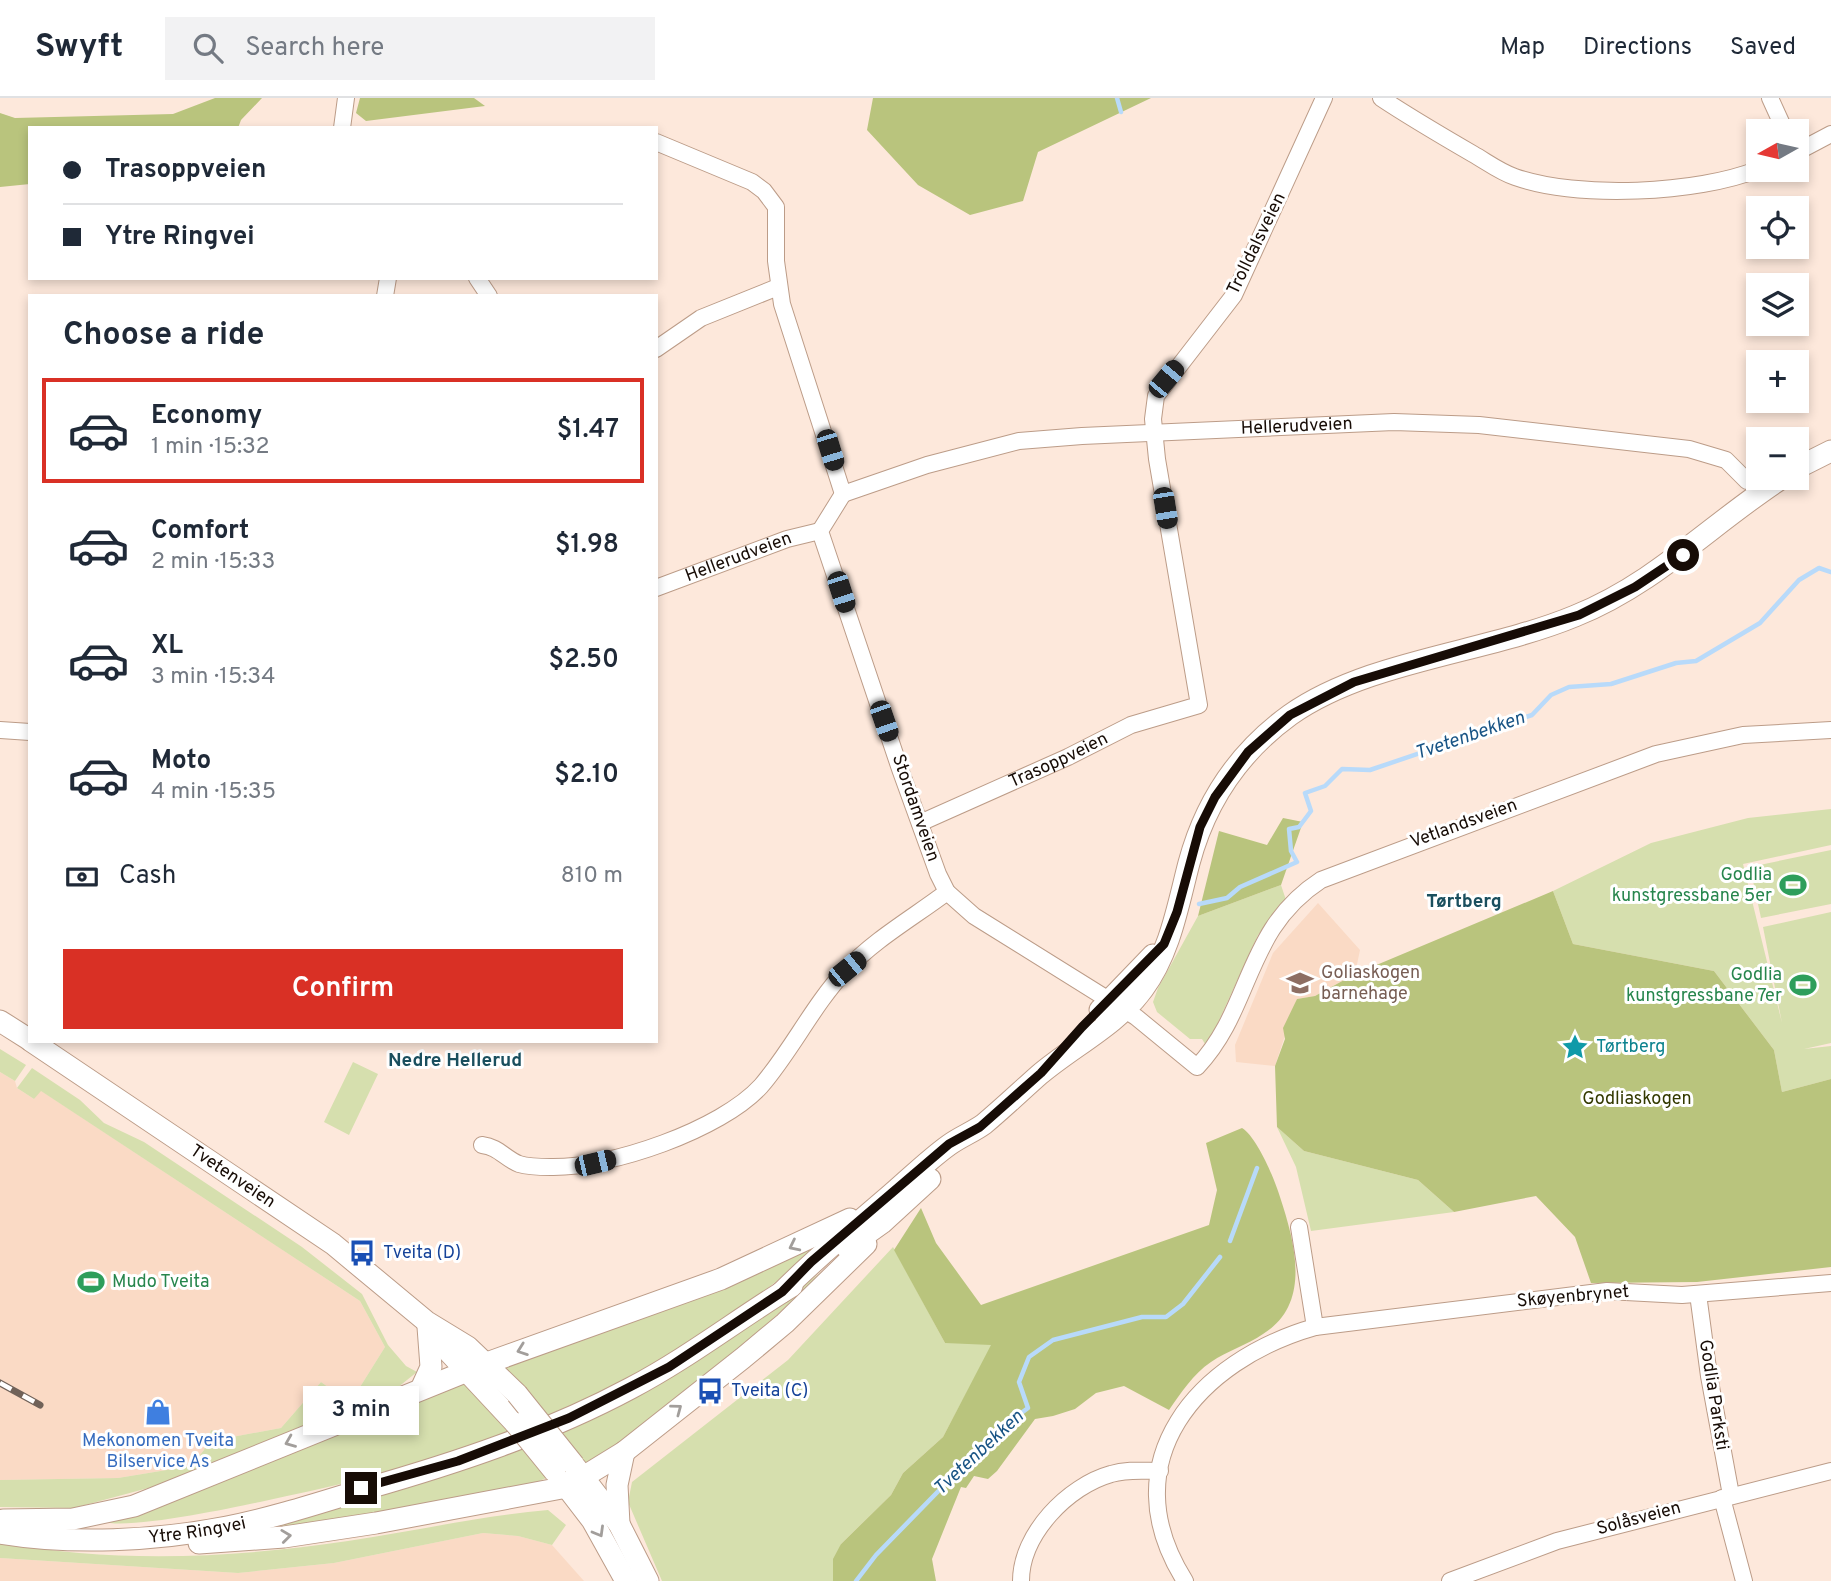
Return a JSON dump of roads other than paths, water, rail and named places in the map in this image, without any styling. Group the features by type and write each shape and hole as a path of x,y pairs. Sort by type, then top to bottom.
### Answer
{"main road":[{"path":"1809,462 1831,451"},
{"path":"1116,1004 1164,944 1177,912 1200,827 1215,797 1248,752 1290,715 1354,682 1558,623 1598,606 1653,576 1750,490"},
{"name":"Ytre Ringvei","path":"1,1524 47,1538 106,1539 212,1530 256,1521 387,1483 498,1447 602,1402 704,1346 782,1292 811,1262 880,1214 949,1144 980,1127 1041,1073 1091,1037 1116,1004"},
{"name":"Tvetenveien","path":"0,1021 28,1040"},
{"name":"Tvetenveien","path":"33,1043 333,1244 427,1322 446,1349 525,1403 570,1476 626,1581"},
{"path":"1,1524 72,1518 134,1506 421,1388 482,1372 880,1214"},
{"path":"47,1538 102,1545 227,1542 376,1523 570,1476 606,1464 785,1323 865,1245 880,1214"},
{"path":"421,1388 432,1362 427,1322"},
{"path":"614,1518 624,1452"},
{"path":"606,1464 614,1518"},
{"name":"Tvetenveien","path":"570,1476 614,1518 648,1581"},
{"name":"Ytre Ringvei","path":"1,1524 83,1527 166,1524 387,1483"}],"street":[{"path":"342,126 346,98"},
{"name":"Trolldalsveien","path":"1199,705 1154,432 1156,396 1234,295 1324,98"},
{"path":"1381,98 1504,173 1539,184 1606,191 1692,185 1722,181 1746,173"},
{"path":"1770,98 1780,119"},
{"path":"1810,145 1831,134"},
{"path":"658,143 752,181 772,200 778,217 778,287 843,494 820,531"},
{"path":"658,348 701,318 778,287"},
{"name":"Hellerudveien","path":"843,494 995,445 1056,437 1394,422 1479,425 1689,449 1726,460 1746,480"},
{"name":"Hellerudveien","path":"658,587 787,539 820,531"},
{"name":"Stordamveien","path":"820,531 920,823 947,892 974,916 1116,1004 1196,1067"},
{"name":"Trasoppveien","path":"920,823 1068,757 1130,725 1199,705"},
{"path":"0,730 28,732"},
{"name":"Vetlandsveien","path":"1196,1067 1217,1042 1260,946 1278,916 1303,891 1321,880 1656,754 1743,735 1831,730"},
{"path":"482,1145 496,1147 512,1160 526,1166 562,1167 641,1151 699,1127 733,1109 759,1088 847,969 947,892"},
{"path":"1185,1581 1165,1539 1159,1505 1160,1471 1173,1429 1207,1384 1228,1368 1278,1342 1315,1327 1299,1227"},
{"name":"Skøyenbrynet","path":"1315,1327 1607,1291 1698,1294 1831,1283"},
{"name":"Godlia Parksti","path":"1698,1294 1726,1497 1744,1581"},
{"path":"1021,1581 1022,1562 1033,1540 1068,1498 1090,1482 1112,1474 1160,1471"},
{"name":"Solåsveien","path":"1450,1581 1557,1541 1831,1471"}],"waterway":[{"path":"1117,98 1121,112"},
{"name":"Tvetenbekken","path":"1199,904 1227,898 1240,887 1297,862 1291,851 1289,829 1299,827 1311,811 1305,793 1325,786 1342,769 1370,770 1532,715 1551,695 1569,687 1611,684 1676,663 1696,661 1760,623 1799,580 1819,568 1831,572"},
{"name":"Tvetenbekken","path":"1230,1241 1257,1168"},
{"name":"Tvetenbekken","path":"856,1581 876,1555 997,1431 1028,1408 1019,1382 1029,1357 1053,1340 1142,1317 1166,1317 1183,1304 1220,1257"}],"railway":[{"path":"0,1383 40,1405"}],"place":[{"name":"Godlia kunstgressbane 5er","path":"1793,885"},
{"name":"Goliaskogen barnehage","path":"1300,983"},
{"name":"Godlia kunstgressbane 7er","path":"1803,985"},
{"name":"Tørtberg","path":"1575,1047"},
{"name":"Tveita (D)","path":"362,1253"},
{"name":"Mudo Tveita","path":"91,1282"},
{"name":"Tveita (C)","path":"710,1391"},
{"name":"Mekonomen Tveita Bilservice As","path":"158,1412"}],"district":[{"name":"Tørtberg","path":"1464,902"},
{"name":"Nedre Hellerud","path":"455,1061"}],"park label":[{"name":"Godliaskogen","path":"1637,1099"}]}
